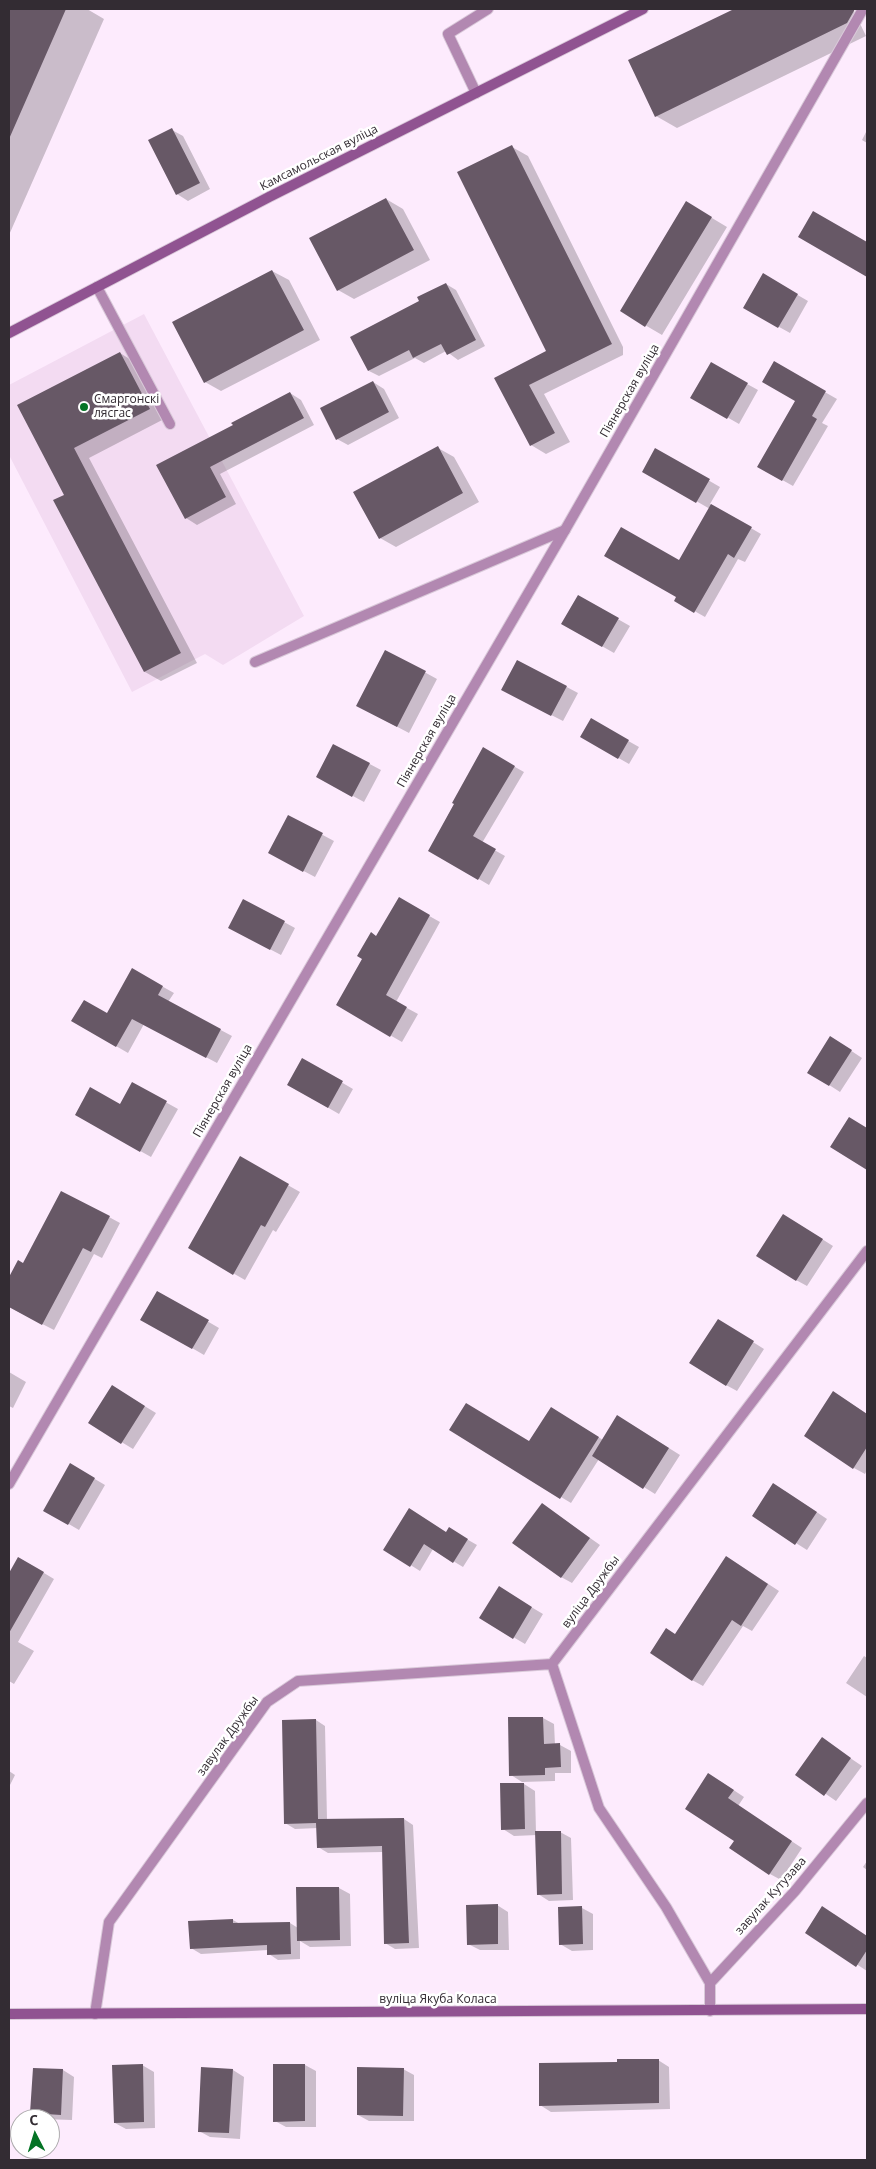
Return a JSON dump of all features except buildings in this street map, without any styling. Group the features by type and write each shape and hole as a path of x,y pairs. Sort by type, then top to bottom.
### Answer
{"main road":[{"name":"Камсамольская вуліца","path":"9,333 642,9"},
{"name":"вуліца Якуба Коласа","path":"9,2014 867,2009"}],"street":[{"path":"476,93 448,34 488,9"},
{"name":"Піянерская вуліца","path":"9,1484 565,530 863,9"},
{"path":"97,287 170,424"},
{"path":"255,662 565,530"},
{"name":"вуліца Дружбы","path":"552,1664 867,1251"},
{"path":"552,1664 599,1808 666,1907 710,1983 710,2011"},
{"name":"завулак Дружбы","path":"95,2014 109,1922 267,1702 298,1680 552,1664"},
{"name":"завулак Кутузава","path":"710,1983 795,1891 867,1803"}],"shaded area":[{"path":"144,314 304,616 223,665 205,654 132,692 9,455 9,385"}],"place":[{"name":"Смаргонскі лясгас","path":"84,407"}]}
